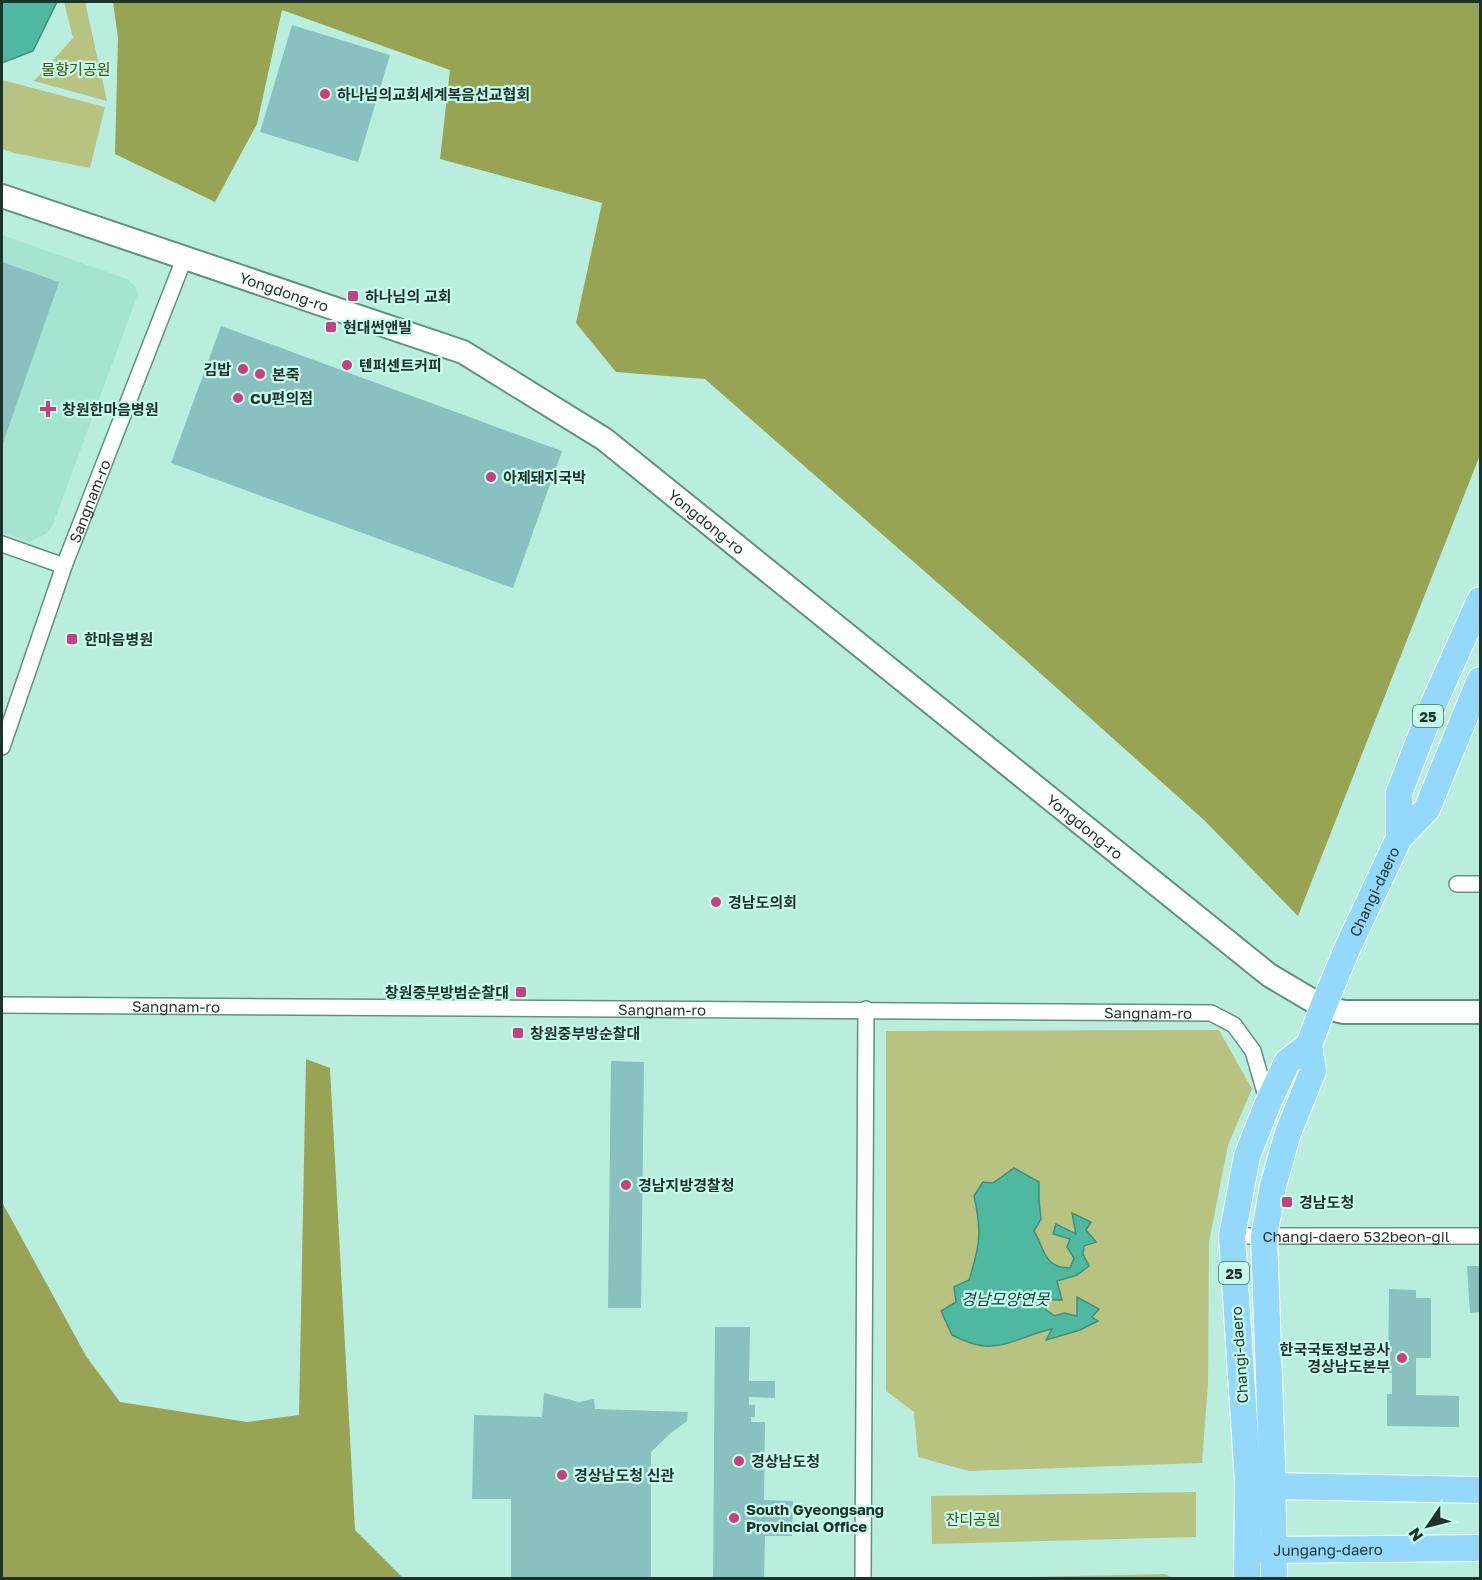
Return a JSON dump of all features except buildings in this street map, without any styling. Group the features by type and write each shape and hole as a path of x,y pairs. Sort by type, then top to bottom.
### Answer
{"main road":[{"name":"Changi-daero","path":"1399,838 1399,793 1433,705 1480,600"},
{"name":"Changi-daero","path":"1274,1578 1264,1236 1273,1186 1288,1133 1313,1071 1309,1045 1323,1007 1347,949 1399,838 1427,809 1480,680"},
{"name":"Changi-daero","path":"1247,1578 1248,1482 1232,1236 1248,1156 1268,1103 1287,1062 1309,1045"},
{"path":"1248,1482 1273,1486 1480,1490"},
{"name":"Jungang-daero","path":"1247,1551 1480,1548"}],"street":[{"name":"Yongdong-ro","path":"2,196 463,351 604,439 1269,975 1323,1007"},
{"name":"Sangnam-ro","path":"2,747 64,566 184,259"},
{"path":"2,544 64,566"},
{"path":"1456,884 1480,884"},
{"name":"Sangnam-ro","path":"2,1005 1211,1013 1234,1024 1253,1052 1268,1103"},
{"path":"1323,1007 1344,1011 1480,1012"},
{"path":"863,1578 866,1010"},
{"name":"Changi-daero 532beon-gil","path":"1232,1236 1480,1236"}],"shaded area":[{"path":"113,2 1480,2 1480,455 1298,916 1204,820 705,379 616,372 576,323 602,203 440,159 450,70 282,10 257,124 215,202 115,154 118,38"},
{"name":"창원한마음병원","path":"2,235 127,279 135,286 138,294 53,524 46,534 30,542 2,533"},
{"path":"306,1059 330,1068 355,1530 403,1578 2,1578 2,1202 86,1356 120,1402 247,1422 299,1415"}],"green space":[{"name":"물향기공원","path":"64,2 85,2 107,101 34,81 73,38"},
{"name":"물향기공원","path":"2,80 105,107 90,168 2,149"},
{"path":"1219,1030 1252,1089 1228,1145 1209,1242 1208,1383 1202,1463 969,1471 918,1457 914,1412 886,1391 886,1031"},
{"name":"잔디공원","path":"1196,1492 1196,1537 932,1544 931,1496"},
{"path":"1165,1574 1173,1578 982,1578"}],"water":[{"path":"2,2 57,2 33,51 2,63"},
{"name":"경남모양연못","path":"1014,1168 1039,1182 1041,1219 1034,1231 1046,1257 1055,1265 1070,1268 1074,1258 1067,1247 1070,1239 1053,1234 1056,1224 1076,1234 1072,1213 1091,1222 1086,1230 1096,1242 1084,1246 1083,1254 1089,1266 1077,1275 1057,1281 1062,1300 1047,1300 1046,1310 1055,1316 1064,1313 1077,1316 1077,1297 1099,1309 1092,1317 1098,1321 1080,1330 1046,1340 1052,1329 1006,1344 978,1345 952,1335 941,1311 956,1302 954,1287 969,1280 973,1268 979,1229 974,1196 983,1182 993,1183"}],"place":[{"name":"하나님의교회세계복음선교협회","path":"325,94"},
{"name":"하나님의 교회","path":"353,296"},
{"name":"현대썬앤빌","path":"331,327"},
{"name":"텐퍼센트커피","path":"347,365"},
{"name":"김밥","path":"243,369"},
{"name":"본죽","path":"260,374"},
{"name":"CU편의점","path":"238,398"},
{"name":"창원한마음병원","path":"48,409"},
{"name":"아제돼지국박","path":"491,477"},
{"name":"한마음병원","path":"72,639"},
{"name":"경남도의회","path":"716,902"},
{"name":"창원중부방범순찰대","path":"521,992"},
{"name":"창원중부방순찰대","path":"518,1033"},
{"name":"경남지방경찰청","path":"626,1185"},
{"name":"경남도청","path":"1287,1202"},
{"name":"한국국토정보공사 경상남도본부","path":"1402,1358"},
{"name":"경상남도청","path":"739,1461"},
{"name":"경상남도청 신관","path":"562,1475"},
{"name":"South Gyeongsang Provincial Office","path":"734,1518"}]}
